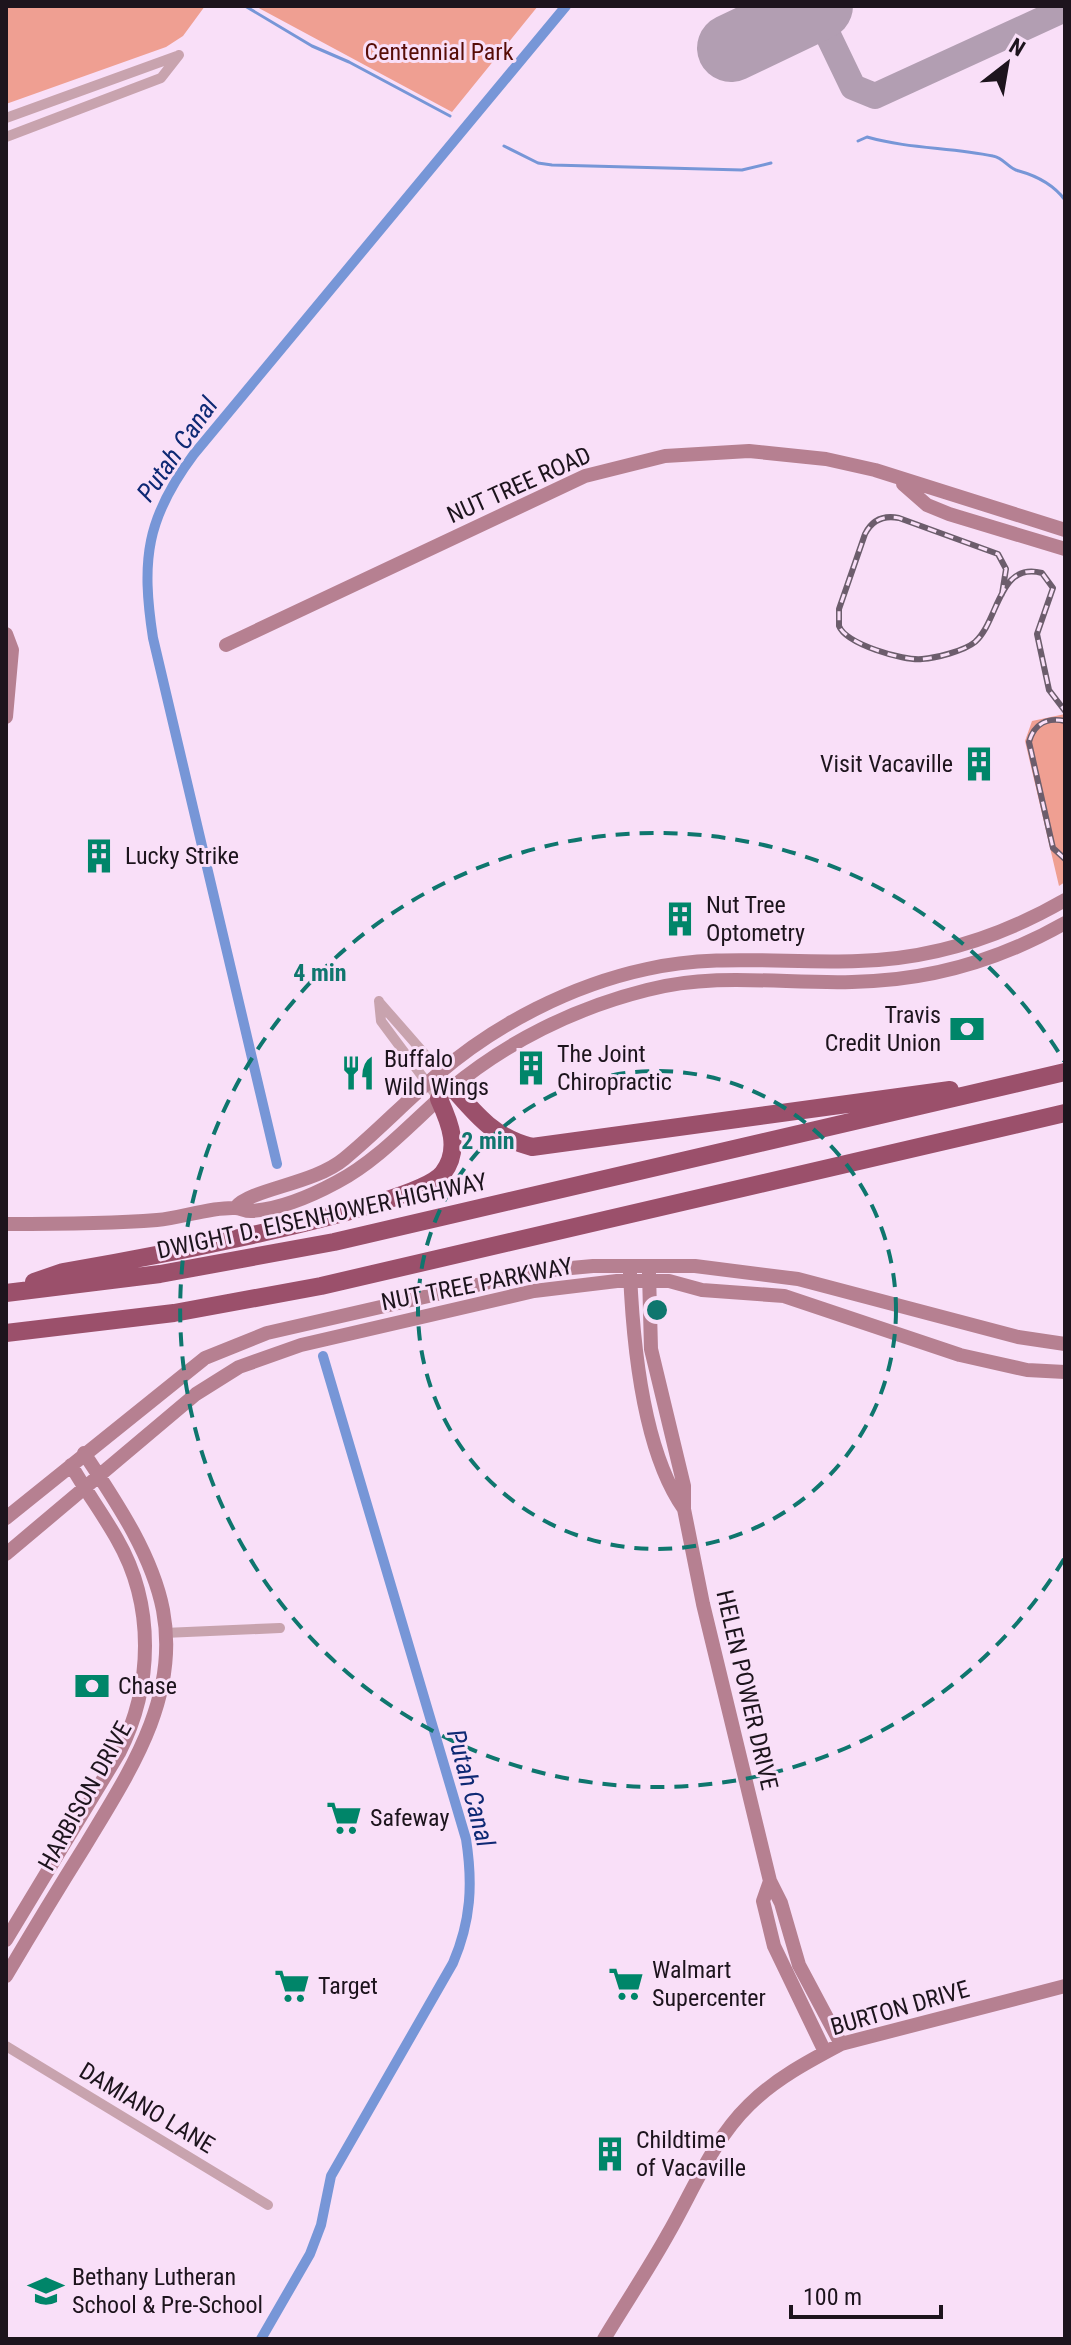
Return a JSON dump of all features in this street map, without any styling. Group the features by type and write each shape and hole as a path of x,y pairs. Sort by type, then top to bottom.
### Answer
{"highway":[{"name":"DWIGHT D. EISENHOWER HIGHWAY","path":"6,1292 160,1274 334,1242 1065,1072"},
{"path":"446,1093 501,1136 517,1143 541,1147 912,1092 1001,1086"},
{"path":"6,1292 63,1272 313,1220 430,1185 450,1162 453,1148 446,1093"},
{"path":"6,1333 174,1313 321,1286 1065,1113"},
{"path":"6,1343 37,1330"}],"main road":[{"name":"NUT TREE ROAD","path":"226,645 585,476 622,464 716,451 761,451 826,459 1065,530"},
{"name":"NUT TREE ROAD","path":"897,478 927,505 1065,549"},
{"path":"949,514 955,496"},
{"path":"6,634 12,650 6,717"},
{"path":"236,1207 244,1198 303,1183 327,1172 427,1083 481,1041 564,997 647,969 715,960 882,960 963,945 1024,923 1065,900"},
{"path":"6,1224 61,1226 160,1220 236,1207 249,1212 334,1184 359,1168 446,1093 543,1028 638,992 697,980 851,982 923,975 991,958 1065,923"},
{"path":"638,992 652,979 709,969 715,960"},
{"path":"726,979 731,969 739,967 817,969 830,962"},
{"name":"NUT TREE PARKWAY","path":"6,1518 205,1358 267,1333 538,1271 630,1265 702,1290 784,1296 960,1355 1027,1370 1065,1372"},
{"name":"HELEN POWER DRIVE","path":"630,1265 634,1346 642,1386 667,1485 684,1509"},
{"name":"NUT TREE PARKWAY","path":"6,1554 100,1478 196,1394 221,1377 264,1356 301,1345 534,1291 631,1281 649,1272 695,1266 798,1279 1018,1337 1065,1344"},
{"name":"HELEN POWER DRIVE","path":"649,1272 651,1349 684,1486 684,1509 770,1881 781,1903 799,1965 841,2044"},
{"name":"HARBISON DRIVE","path":"6,1976 139,1754 156,1712 163,1670 163,1610 145,1561 84,1453"},
{"name":"HARBISON DRIVE","path":"6,1940 119,1753 141,1696 146,1648 138,1589 118,1539 71,1465"},
{"name":"HELEN POWER DRIVE","path":"770,1881 763,1901 774,1946 825,2052"},
{"name":"BURTON DRIVE","path":"604,2339 668,2235 714,2151 737,2119 763,2093 841,2044 1065,1986"}],"street":[{"path":"6,118 179,55 161,78 6,137"},
{"path":"379,1001 440,1072 446,1093 427,1083 381,1021 379,1001"},
{"path":"164,1633 280,1628"},
{"name":"DAMIANO LANE","path":"6,2046 268,2205"}],"green space":[{"path":"6,6 205,6 183,36 166,47 6,104"},
{"name":"Centennial Park","path":"255,6 538,6 452,112"},
{"path":"1065,714 1065,882 1059,886 1025,741 1032,721"}],"waterway":[{"path":"245,6 312,46 349,62 450,116"},
{"name":"Putah Canal","path":"277,1164 153,638 148,585 151,541 166,499 194,454 566,6"},
{"path":"858,141 867,137 993,156 1015,170 1044,181 1065,200"},
{"path":"504,146 538,163 552,165 742,170 771,163"},
{"name":"Putah Canal","path":"261,2339 310,2254 321,2225 331,2176 453,1963 464,1932 469,1902 466,1839 323,1356"}],"taxiway":[{"path":"815,8 853,87 875,96 1065,9"}],"runway":[{"path":"731,48 819,6"}],"railway":[{"path":"1002,594 1006,569 998,554 899,518 888,517 875,522 865,534 839,609 839,626 852,639 889,654 913,659 942,656 975,642 983,633 1001,595 1008,584 1016,576 1027,572 1042,573 1053,588 1037,634 1049,690 1065,711"},
{"path":"1065,721 1042,723 1029,742 1053,848 1065,859"}],"place":[{"name":"Visit Vacaville","path":"979,764"},
{"name":"Lucky Strike","path":"99,856"},
{"name":"Nut Tree Optometry","path":"680,919"},
{"name":"Travis Credit Union","path":"967,1029"},
{"name":"The Joint Chiropractic","path":"531,1068"},
{"name":"Buffalo Wild Wings","path":"358,1073"},
{"name":"Chase","path":"92,1686"},
{"name":"Safeway","path":"344,1818"},
{"name":"Walmart Supercenter","path":"626,1984"},
{"name":"Target","path":"292,1986"},
{"name":"Childtime of Vacaville","path":"610,2154"},
{"name":"Bethany Lutheran School & Pre-School","path":"46,2291"}]}
